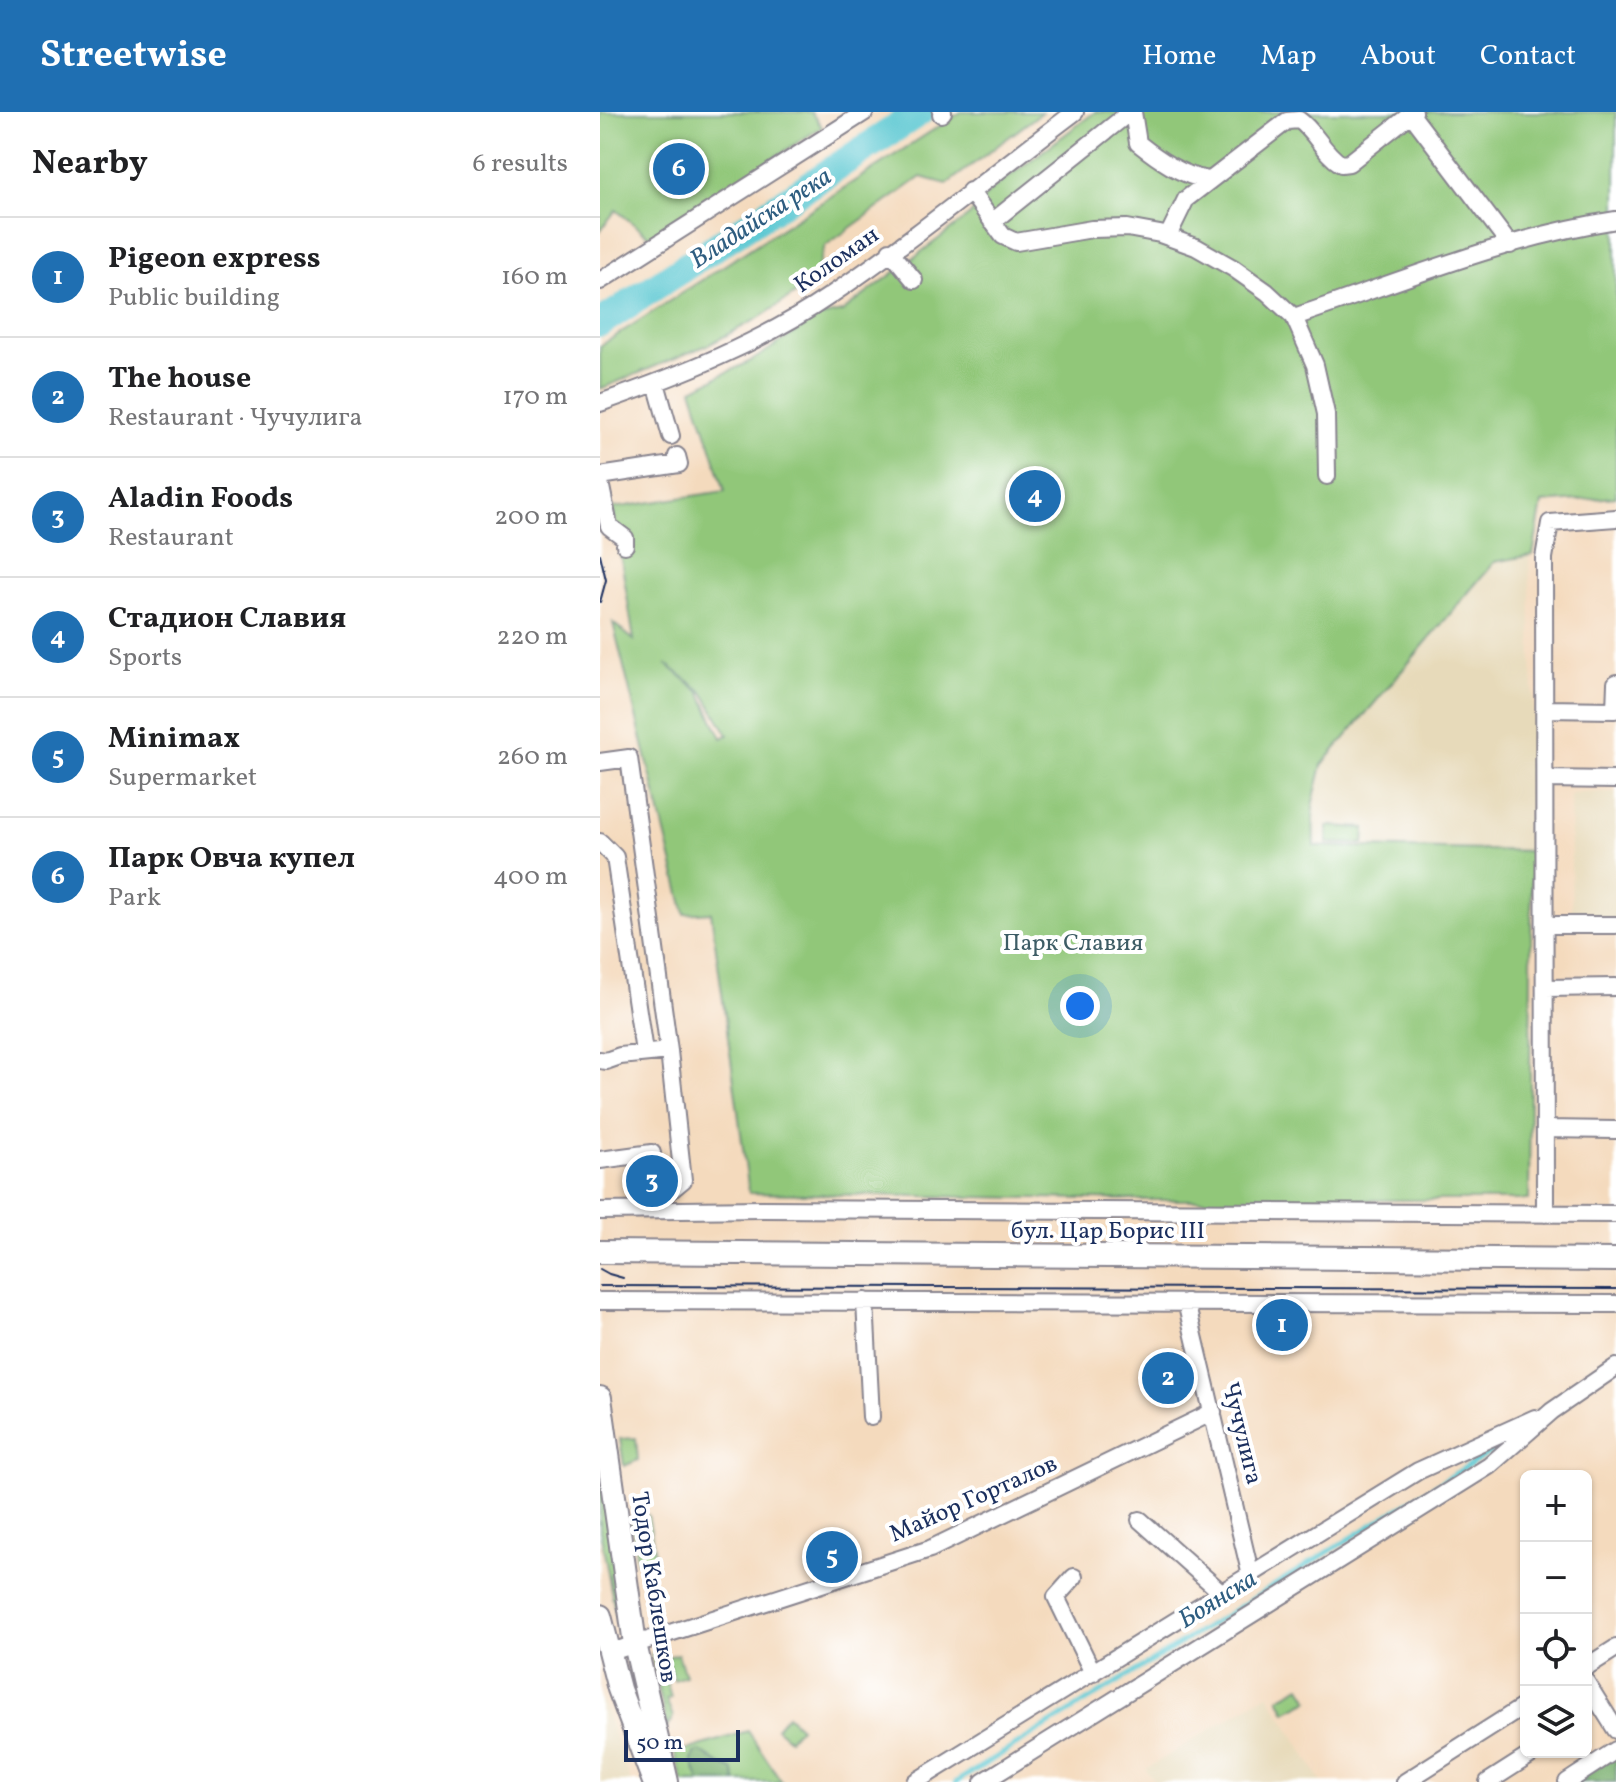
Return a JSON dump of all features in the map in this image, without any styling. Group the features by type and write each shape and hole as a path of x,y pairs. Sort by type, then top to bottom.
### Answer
{"main road":[{"name":"бул. Цар Борис III","path":"600,1252 1616,1260"},
{"name":"Тодор Каблешков","path":"600,1398 635,1644 667,1782"},
{"path":"600,1616 619,1689 654,1782"}],"street":[{"path":"600,281 865,112"},
{"name":"Коломан","path":"600,403 686,372 779,326 830,295 1075,112"},
{"path":"992,222 1132,112 1138,143 1155,157 1194,178 1208,180"},
{"path":"1168,236 1186,199 1287,121 1299,120 1308,126 1333,159 1341,164 1349,163 1413,113 1510,245"},
{"path":"970,191 1003,236 1016,242 1092,229 1127,228 1168,236 1196,247 1267,292 1294,317 1315,365 1326,414 1327,476"},
{"path":"1294,317 1510,245 1577,226 1616,220"},
{"path":"890,251 914,280"},
{"path":"656,383 671,436"},
{"path":"625,545 625,538 609,526 600,479 679,464 677,456"},
{"path":"1545,1214 1544,558 1550,523 1616,518"},
{"path":"1545,709 1615,710 1616,683"},
{"path":"600,762 629,758 669,1051 683,1180 647,1210"},
{"path":"1545,779 1616,780"},
{"path":"600,842 615,857 644,1052"},
{"path":"1545,925 1616,925"},
{"path":"1545,988 1616,987"},
{"path":"601,1059 614,1053 620,1056 669,1051"},
{"path":"1545,1129 1616,1130"},
{"path":"600,1160 652,1153"},
{"name":"бул. Цар Борис III","path":"600,1211 1616,1214"},
{"path":"600,1301 1616,1304"},
{"path":"865,1301 871,1417"},
{"name":"Чучулига","path":"1186,1302 1251,1576"},
{"path":"983,1782 1489,1466 1552,1411 1616,1367"},
{"path":"915,1782 1418,1471 1552,1411"},
{"name":"Майор Горталов","path":"608,1653 930,1549 1213,1412"},
{"path":"1140,1520 1222,1593"},
{"path":"1074,1577 1056,1597 1093,1673"},
{"path":"1592,1663 1616,1648"},
{"path":"1588,1686 1616,1730"},
{"path":"1405,1782 1520,1709"},
{"path":"1567,1782 1616,1750"},
{"path":"1488,1782 1526,1758"}],"shaded area":[{"path":"1529,555 1534,729 1532,851 1314,846 1313,802 1322,765 1494,561"},
{"path":"1616,792 1616,919 1572,919 1570,793"},
{"path":"1268,1694 1322,1782 1154,1782 1146,1769"},
{"path":"600,1696 631,1782 600,1782"}],"green space":[{"path":"600,112 811,112 822,127 650,237 616,210 600,231"},
{"path":"961,112 1042,112 947,184 921,177 825,246 813,282 759,318 712,343 600,389 600,346"},
{"name":"Парк Славия","path":"1095,112 1616,112 1616,497 1542,503 1533,555 1494,562 1322,765 1313,802 1314,846 1532,851 1529,1200 1142,1200 749,1193 711,912 685,914 613,623 634,640 613,508 725,491 692,389 753,360 819,317 842,312 970,215 991,190","holes":["666,664 703,692 728,735 722,738 700,692"]},
{"path":"1328,826 1365,828 1364,844 1327,843"},
{"path":"636,1438 638,1460 624,1466 620,1439"},
{"path":"600,1460 622,1625 617,1622 600,1531"},
{"path":"648,1515 655,1555 637,1562 631,1518"},
{"path":"658,1652 671,1698 666,1699 673,1717 667,1728 651,1654"},
{"path":"678,1654 685,1676 674,1680 667,1657"},
{"path":"1301,1686 1309,1700 1286,1712 1279,1698"},
{"path":"787,1715 800,1727 789,1739 776,1728"},
{"path":"748,1731 782,1782 683,1782 672,1743 676,1743 678,1750 687,1750"},
{"path":"700,1751 733,1770 737,1782 700,1782 692,1761 694,1753"},
{"path":"1616,1755 1616,1782 1573,1782"}],"waterway":[{"name":"Владайска река","path":"600,323 920,112"},
{"name":"Боянска","path":"956,1782 1498,1447"}],"tram line":[{"path":"600,554 606,580 600,602"},
{"path":"600,1269 623,1278"},
{"path":"600,1286 1616,1289"}],"place":[{"name":"Парк Овча купел","path":"679,169"},
{"name":"Стадион Славия","path":"1035,496"},
{"name":"Aladin Foods","path":"652,1181"},
{"name":"Pigeon express","path":"1282,1325"},
{"name":"The house","path":"1168,1378"},
{"name":"Minimax","path":"832,1557"}]}
